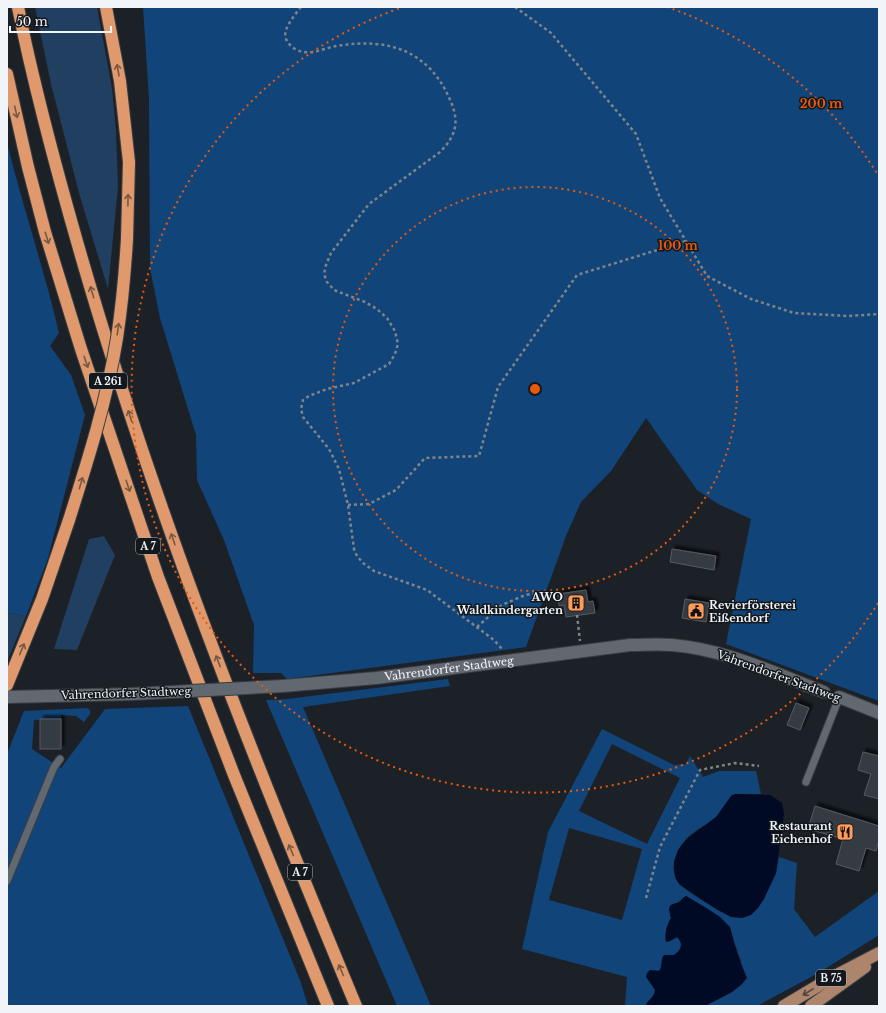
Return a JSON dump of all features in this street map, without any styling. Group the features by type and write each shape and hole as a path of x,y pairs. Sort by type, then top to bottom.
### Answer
{"highway":[{"name":"A 7","path":"18,7 41,107 66,202 101,324 130,415 184,572 261,776 356,1006"},
{"name":"A 261","path":"7,685 42,599 69,520 97,428 117,339 127,239 129,162 120,81 106,7"},
{"name":"A 7","path":"7,74 28,167 81,349 158,577 234,775 328,1006"}],"main road":[{"name":"B 75","path":"784,1006 830,978 879,953"},
{"name":"B 75","path":"811,1006 879,957"}],"street":[{"name":"Vahrendorfer Stadtweg","path":"7,697 133,694 283,686 376,678 630,645 673,645 714,652 824,692"},
{"name":"Vahrendorfer Stadtweg","path":"839,698 879,713"}],"lane":[{"name":"Vahrendorfer Stadtweg","path":"824,692 839,698"},
{"path":"806,782 839,698"},
{"path":"7,881 54,767 60,759"}],"path":[{"path":"301,7 286,30 286,38 290,45 295,49 305,53 337,46 380,44 402,49 421,60 437,76 448,93 456,121 449,143 440,152 369,204 331,253 326,265 324,274 327,282 334,290 365,302 377,309 387,318 395,331 398,344 390,364 354,383 327,389 309,396 303,400 301,404 303,417 329,449 339,469 348,505 354,549 357,556 374,571 427,590 494,640 502,648 507,660"},
{"path":"515,7 551,33 636,134 660,198 707,276 751,299 794,313 848,316 879,314"},
{"path":"348,505 369,504 396,490 425,458 479,456 498,386 577,275 686,241"},
{"path":"477,627 502,605 525,595 546,592"},
{"path":"577,615 580,641"},
{"path":"646,898 660,847 700,770 735,764 759,766"}],"shaded area":[{"path":"35,7 97,7 112,88 116,132 118,187 108,289 79,193 51,84"},
{"path":"143,7 879,7 879,701 726,644 751,519 718,504 697,490 646,418 611,471 581,502 566,536 526,647 287,679 281,673 253,673 254,625 224,540 197,480 196,435 160,318 150,268 149,99"},
{"path":"7,143 59,333 50,346 71,375 85,415 48,558 26,616 7,613"},
{"path":"104,536 115,555 77,650 54,649 89,539"},
{"path":"7,613 26,616 7,662"},
{"path":"448,679 450,686 303,707 431,1006 397,1006 266,700 287,699"},
{"path":"188,706 301,983 308,1006 12,1006 7,1004 7,754 24,711 87,708 90,710 90,714 84,722 76,716 61,715 61,719 34,720 32,749 61,768 105,709"},
{"path":"602,729 674,765 686,764 690,756 703,777 719,771 756,771 761,794 735,794 731,796 715,818 691,834 684,841 674,862 674,874 679,884 701,900 731,917 768,890 776,873 779,857 797,863 794,909 815,937 879,891 879,935 820,972 757,1006 705,1006 732,992 742,984 741,961 736,947 720,917 686,896 669,909 671,918 668,924 670,941 677,937 681,942 681,949 671,956 662,958 662,968 659,971 654,970 654,996 647,1002 646,1006 625,1006 627,977 522,949 548,832","holes":["612,744 680,778 647,844 579,811","569,828 642,849 622,920 549,900"]},
{"path":"735,794 770,795 782,803 784,814 776,873 764,899 758,908 751,915 742,918 731,917 680,885 676,879 674,869 674,862 681,846 688,838 716,817 731,796"},
{"path":"686,896 720,917 730,927 738,956 747,978 732,992 705,1006 646,1006 655,990 646,977 647,973 650,970 659,971 664,955 674,955 681,947 677,937 666,942 665,939 667,926 671,918 669,908 671,905 680,902"}],"building":[{"path":"672,549 716,556 714,570 670,562"},
{"name":"AWO Waldkindergarten","path":"586,590 588,602 593,601 595,613 566,617 564,605 559,606 558,594"},
{"name":"Revierförsterei Eißendorf","path":"685,599 709,603 706,622 682,618"},
{"path":"796,703 809,708 800,730 787,725"},
{"path":"40,719 61,719 61,749 40,749"},
{"path":"863,752 879,756 879,799 864,795 871,774 858,770"},
{"path":"815,806 879,826 879,840 876,851 866,848 859,871 836,864 843,839 808,829"}],"place":[{"name":"AWO Waldkindergarten","path":"576,603"},
{"name":"Revierförsterei Eißendorf","path":"696,611"},
{"name":"Restaurant Eichenhof","path":"845,832"}]}
